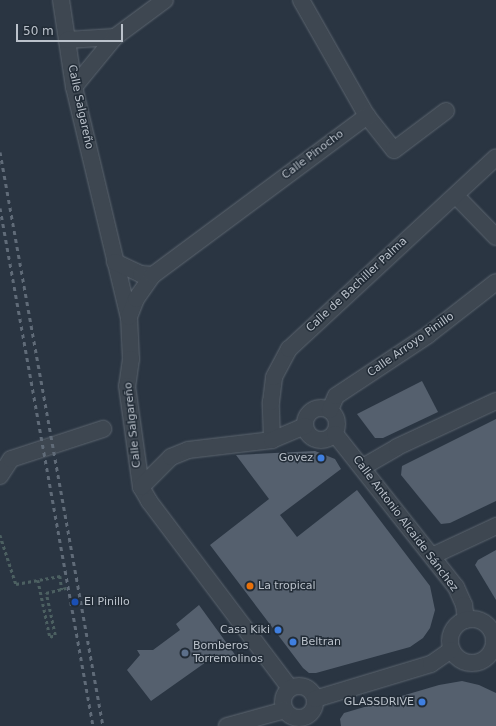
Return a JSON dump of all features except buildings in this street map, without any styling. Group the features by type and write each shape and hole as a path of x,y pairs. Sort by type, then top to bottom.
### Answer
{"street":[{"name":"Calle Salgareño","path":"61,0 74,87 129,317 131,359 127,386 141,487 149,501 290,688"},
{"path":"74,87 115,37 165,0"},
{"path":"301,0 367,116 394,150 446,111"},
{"path":"67,40 115,37"},
{"name":"Calle Pinocho","path":"129,317 139,293 153,275 367,116"},
{"name":"Calle de Bachiller Palma","path":"272,440 270,402 274,377 289,349 496,157"},
{"path":"461,201 496,237"},
{"path":"115,262 141,274 153,275"},
{"name":"Calle Arroyo Pinillo","path":"330,410 336,396 428,335 496,282"},
{"path":"363,467 397,447 496,401"},
{"path":"320,407 330,410 338,424 334,434 320,440 310,436 305,426 310,412 320,407"},
{"path":"141,487 171,457 188,450 272,440 305,426"},
{"path":"0,476 10,459 103,429"},
{"name":"Calle Antonio Alcaide Sánchez","path":"334,434 363,467 456,587 464,605 466,620"},
{"path":"432,556 496,526"},
{"path":"466,620 480,620 490,629 494,643 492,661 475,664 468,663 461,661 451,650 450,642 454,629 466,620"},
{"path":"315,699 431,664 451,650"},
{"path":"227,726 285,710 298,718 312,721 315,699 306,687 290,688 283,700 285,710"}],"path":[{"path":"0,535 16,584 38,580 60,576 64,589 46,592 54,635 50,637 38,580"}],"railway":[{"path":"0,152 103,726"},
{"path":"0,208 93,726"}],"place":[{"name":"Govez","path":"321,458"},
{"name":"La tropical","path":"250,586"},
{"name":"El Pinillo","path":"75,602"},
{"name":"Casa Kiki","path":"278,630"},
{"name":"Beltran","path":"293,642"},
{"name":"Bomberos Torremolinos","path":"185,653"},
{"name":"GLASSDRIVE","path":"422,702"}]}
